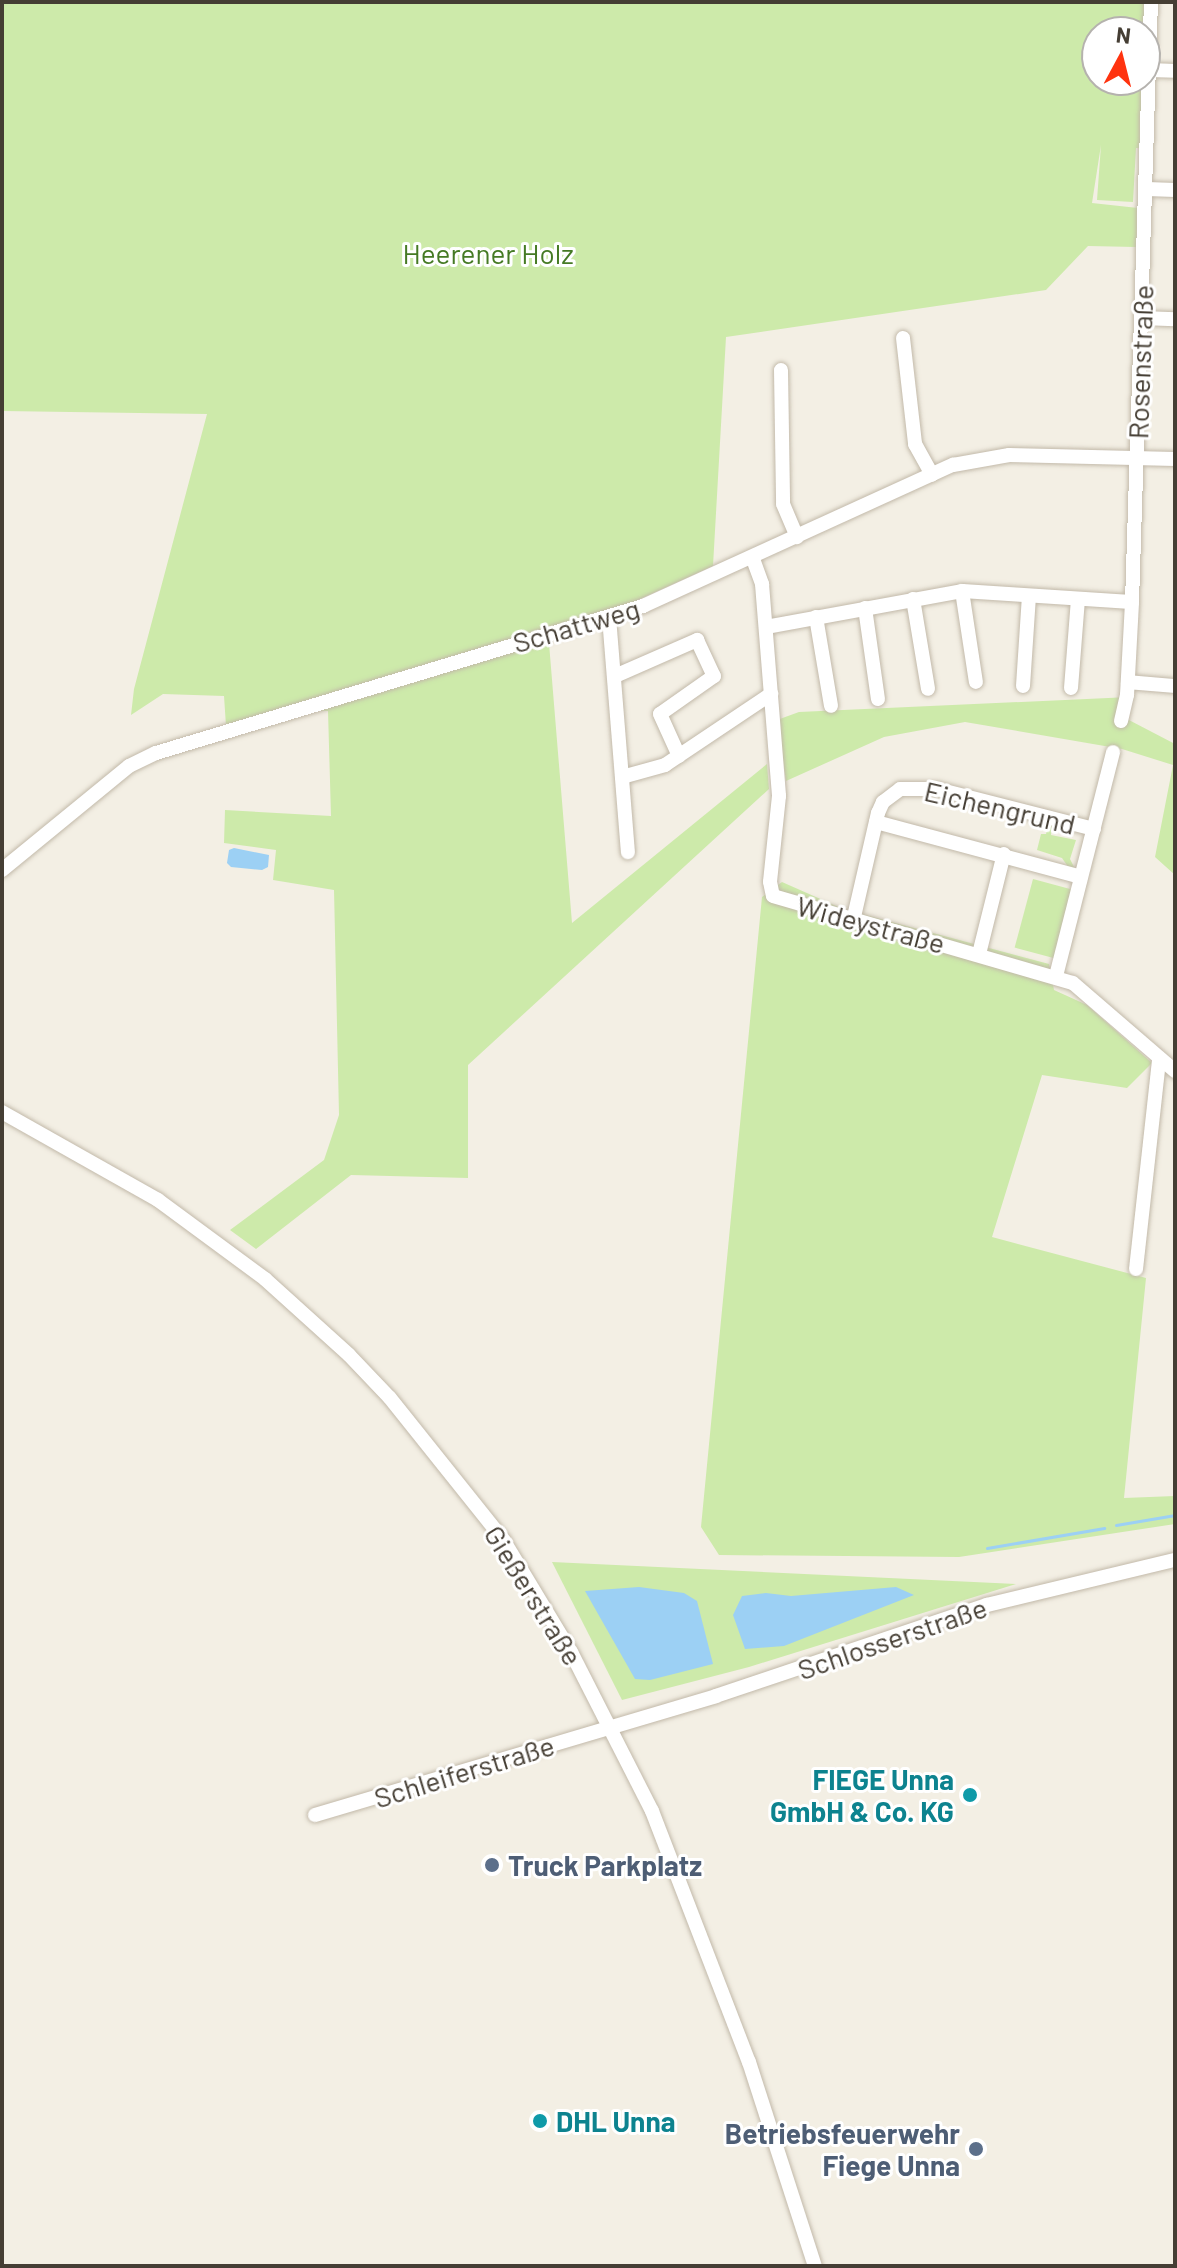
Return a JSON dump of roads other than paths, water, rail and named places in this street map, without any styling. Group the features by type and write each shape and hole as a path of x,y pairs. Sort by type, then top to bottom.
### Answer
{"street":[{"name":"Rosenstraße","path":"1121,721 1128,682 1132,602 1149,96"},
{"path":"1147,189 1175,190"},
{"path":"1142,318 1175,319"},
{"path":"903,338 915,444 932,475"},
{"path":"781,370 783,504 797,537"},
{"name":"Schattweg","path":"2,870 129,766 156,753 609,617 753,559 953,465 990,456 1175,459"},
{"name":"Wideystraße","path":"753,559 762,584 779,796 770,882 773,896 1073,983 1175,1071"},
{"path":"766,627 962,591 1132,602"},
{"path":"962,591 976,682"},
{"path":"1023,686 1029,596"},
{"path":"913,599 928,689"},
{"path":"1071,688 1078,600"},
{"path":"865,608 878,699"},
{"path":"609,617 628,852"},
{"path":"816,617 831,706"},
{"path":"615,676 697,640 714,676 660,714 679,756"},
{"path":"1128,682 1175,686"},
{"path":"622,777 652,771 679,756 771,694"},
{"path":"1056,976 1113,752"},
{"name":"Eichengrund","path":"853,921 876,822 890,796 900,789 925,787 1094,829"},
{"name":"Eichengrund","path":"876,822 1081,877"},
{"name":"Eichengrund","path":"979,954 1004,854"},
{"path":"1136,1269 1159,1059"},
{"name":"Gießerstraße","path":"2,1112 108,1170 189,1222 265,1279 349,1355 430,1445 497,1532 612,1727 675,1866 749,2062 815,2266"},
{"name":"Schlosserstraße","path":"612,1727 799,1670 987,1605 1175,1560"},
{"name":"Schleiferstraße","path":"315,1815 612,1727"}],"water":[{"path":"234,848 269,855 268,867 262,870 231,867 227,863 229,850"},
{"path":"639,1587 684,1593 697,1601 713,1664 650,1680 635,1679 585,1591"},
{"path":"896,1587 914,1595 784,1646 745,1649 733,1615 742,1596 766,1593 791,1596"}],"waterway":[{"path":"1116,1525 1175,1515"},
{"path":"987,1548 1104,1528"}],"place":[{"name":"FIEGE Unna GmbH & Co. KG","path":"970,1795"},
{"name":"Truck Parkplatz","path":"492,1865"},
{"name":"DHL Unna","path":"540,2121"},
{"name":"Betriebsfeuerwehr Fiege Unna","path":"976,2149"}],"park label":[{"name":"Heerener Holz","path":"488,253"}]}
